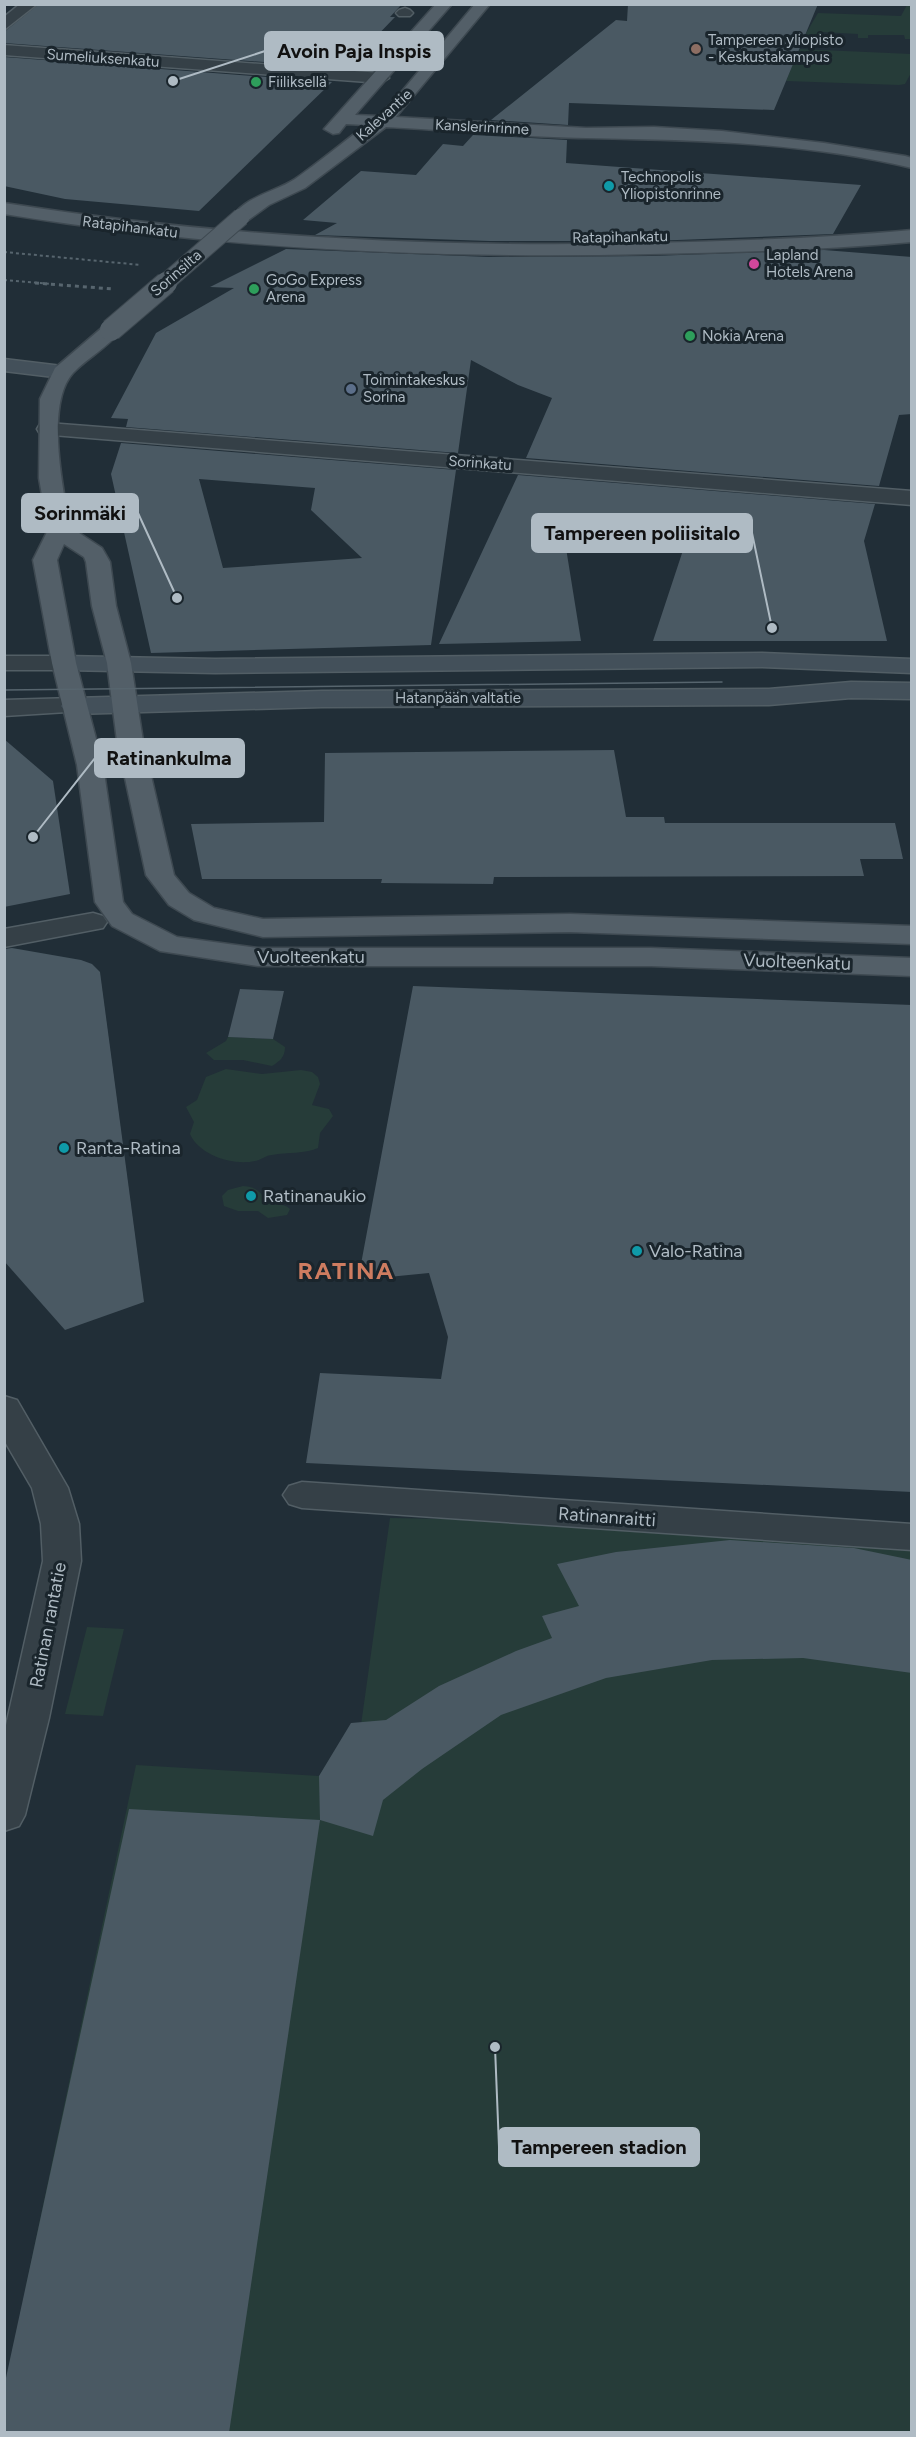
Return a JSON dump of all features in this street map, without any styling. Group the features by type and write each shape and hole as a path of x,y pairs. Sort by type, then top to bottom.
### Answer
{"main road":[{"name":"Kalevantie","path":"324,138 381,78 444,4"},
{"name":"Kalevantie","path":"241,218 263,201 299,184 387,117 483,4"},
{"name":"Kanslerinrinne","path":"348,114 586,133 620,131 775,140 859,154 883,155 912,163"},
{"name":"Kanslerinrinne","path":"859,154 871,162 912,177"},
{"name":"Kalevantie","path":"263,201 275,183 291,168"},
{"name":"Ratapihankatu","path":"4,208 175,232 327,243 506,250 623,250 912,236"},
{"name":"Sorinsilta","path":"63,372 241,218"},
{"name":"Ratapihankatu","path":"327,243 756,233 912,220"},
{"path":"4,365 63,372 50,399 48,429 50,478 59,530"},
{"name":"Vuolteenkatu","path":"912,935 570,923 471,922 297,929 231,924 191,909 167,888 160,875 124,705 119,663 94,553 59,530 45,560 64,663 90,765 109,902 122,920 170,945 258,957 651,957 912,967"},
{"name":"Hatanpään valtatie","path":"64,663 215,666 762,660 912,666"},
{"name":"Hatanpään valtatie","path":"74,706 334,699 769,697 851,690 912,691"}],"street":[{"path":"4,25 30,4"},
{"name":"Sumeliuksenkatu","path":"4,50 381,78"},
{"name":"Sorinkatu","path":"48,429 912,498"},
{"name":"Hatanpään valtatie","path":"4,663 64,663"},
{"name":"Hatanpään valtatie","path":"4,708 74,706"},
{"path":"4,938 93,922"},
{"name":"Ratinan rantatie","path":"4,1408 50,1488 60,1524 62,1561 29,1718 4,1815"},
{"name":"Ratinanraitti","path":"302,1495 912,1537"}],"green space":[{"path":"907,5 911,5 911,39 905,39 904,35 868,35 868,38 858,38 858,34 821,32 819,36 805,35 818,13 901,16"},
{"path":"800,49 911,54 911,73 905,84 899,85 786,81 795,59 753,56 755,53 798,56"},
{"path":"228,1037 273,1039 285,1047 284,1053 280,1060 272,1066 243,1060 214,1060 206,1053 226,1041"},
{"path":"226,1069 262,1074 301,1070 312,1072 318,1077 320,1084 312,1105 329,1109 333,1116 320,1133 318,1148 237,1162 218,1157 201,1148 190,1134 194,1122 186,1107 197,1100 206,1077"},
{"path":"243,1186 254,1188 269,1202 284,1205 290,1209 287,1215 268,1218 258,1211 238,1211 224,1206 222,1196 228,1190"},
{"path":"390,1518 510,1520 911,1546 911,2432 5,2432 26,2286 136,1765 319,1776 328,1762 360,1732"},
{"path":"87,1627 124,1629 103,1716 65,1714"}],"building":[{"path":"39,4 402,4 390,17 395,17 346,68 4,43 4,32"},
{"path":"628,4 818,4 774,110 569,103 568,125 491,120 616,20 627,21"},
{"path":"4,57 332,82 199,211 65,199 4,186"},
{"name":"Technopolis Yliopistonrinne","path":"473,135 567,140 566,163 861,185 833,234 651,241 489,241 315,235 337,223 303,220 361,171 416,175 443,144 463,146"},
{"path":"286,249 489,257 651,256 824,250 912,257 912,414 899,415 879,486 526,458 552,398 518,385 471,360 458,453 126,427 128,419 111,418 156,333 234,288 210,287"},
{"path":"121,443 456,470 431,645 151,653 111,474","holes":["199,479 315,488 311,510 362,558 223,568"]},
{"path":"518,475 875,504 864,541 887,641 653,641 691,526 561,517 581,641 439,644"},
{"path":"4,739 53,781 70,894 4,907"},
{"path":"614,750 626,817 664,817 665,823 895,823 903,859 860,859 864,876 494,877 493,884 381,883 382,879 202,879 191,824 324,822 325,753"},
{"name":"Ranta-Ratina","path":"12,948 81,960 92,964 100,972 144,1302 65,1330 4,1261 4,949"},
{"name":"Valo-Ratina","path":"413,986 912,1005 912,1492 306,1463 320,1373 441,1379 448,1337 429,1273 358,1280"},
{"path":"240,989 284,991 273,1039 228,1037"},
{"path":"730,1540 854,1548 912,1560 912,1673 803,1658 712,1660 606,1678 501,1715 422,1769 383,1800 373,1836 320,1820 319,1776 351,1723 386,1720 439,1686 516,1651 552,1638 542,1616 579,1606 557,1564 616,1552"},
{"path":"129,1809 320,1820 229,2433 4,2433 4,2387"}],"tram line":[{"path":"4,690 722,682"}],"railway":[{"path":"4,252 141,265"},
{"path":"4,280 53,284"},
{"path":"35,283 113,289"}],"place":[{"name":"Tampereen yliopisto - Keskustakampus","path":"696,49"},
{"name":"Avoin Paja Inspis","path":"173,81"},
{"name":"Fiiliksellä","path":"256,82"},
{"name":"Technopolis Yliopistonrinne","path":"609,186"},
{"name":"Lapland Hotels Arena","path":"754,264"},
{"name":"GoGo Express Arena","path":"254,289"},
{"name":"Nokia Arena","path":"690,336"},
{"name":"Toimintakeskus Sorina","path":"351,389"},
{"name":"Sorinmäki","path":"177,598"},
{"name":"Tampereen poliisitalo","path":"772,628"},
{"name":"Ratinankulma","path":"33,837"},
{"name":"Ranta-Ratina","path":"64,1148"},
{"name":"Ratinanaukio","path":"251,1196"},
{"name":"Valo-Ratina","path":"637,1251"},
{"name":"Tampereen stadion","path":"495,2047"}],"district":[{"name":"RATINA","path":"346,1271"}]}
